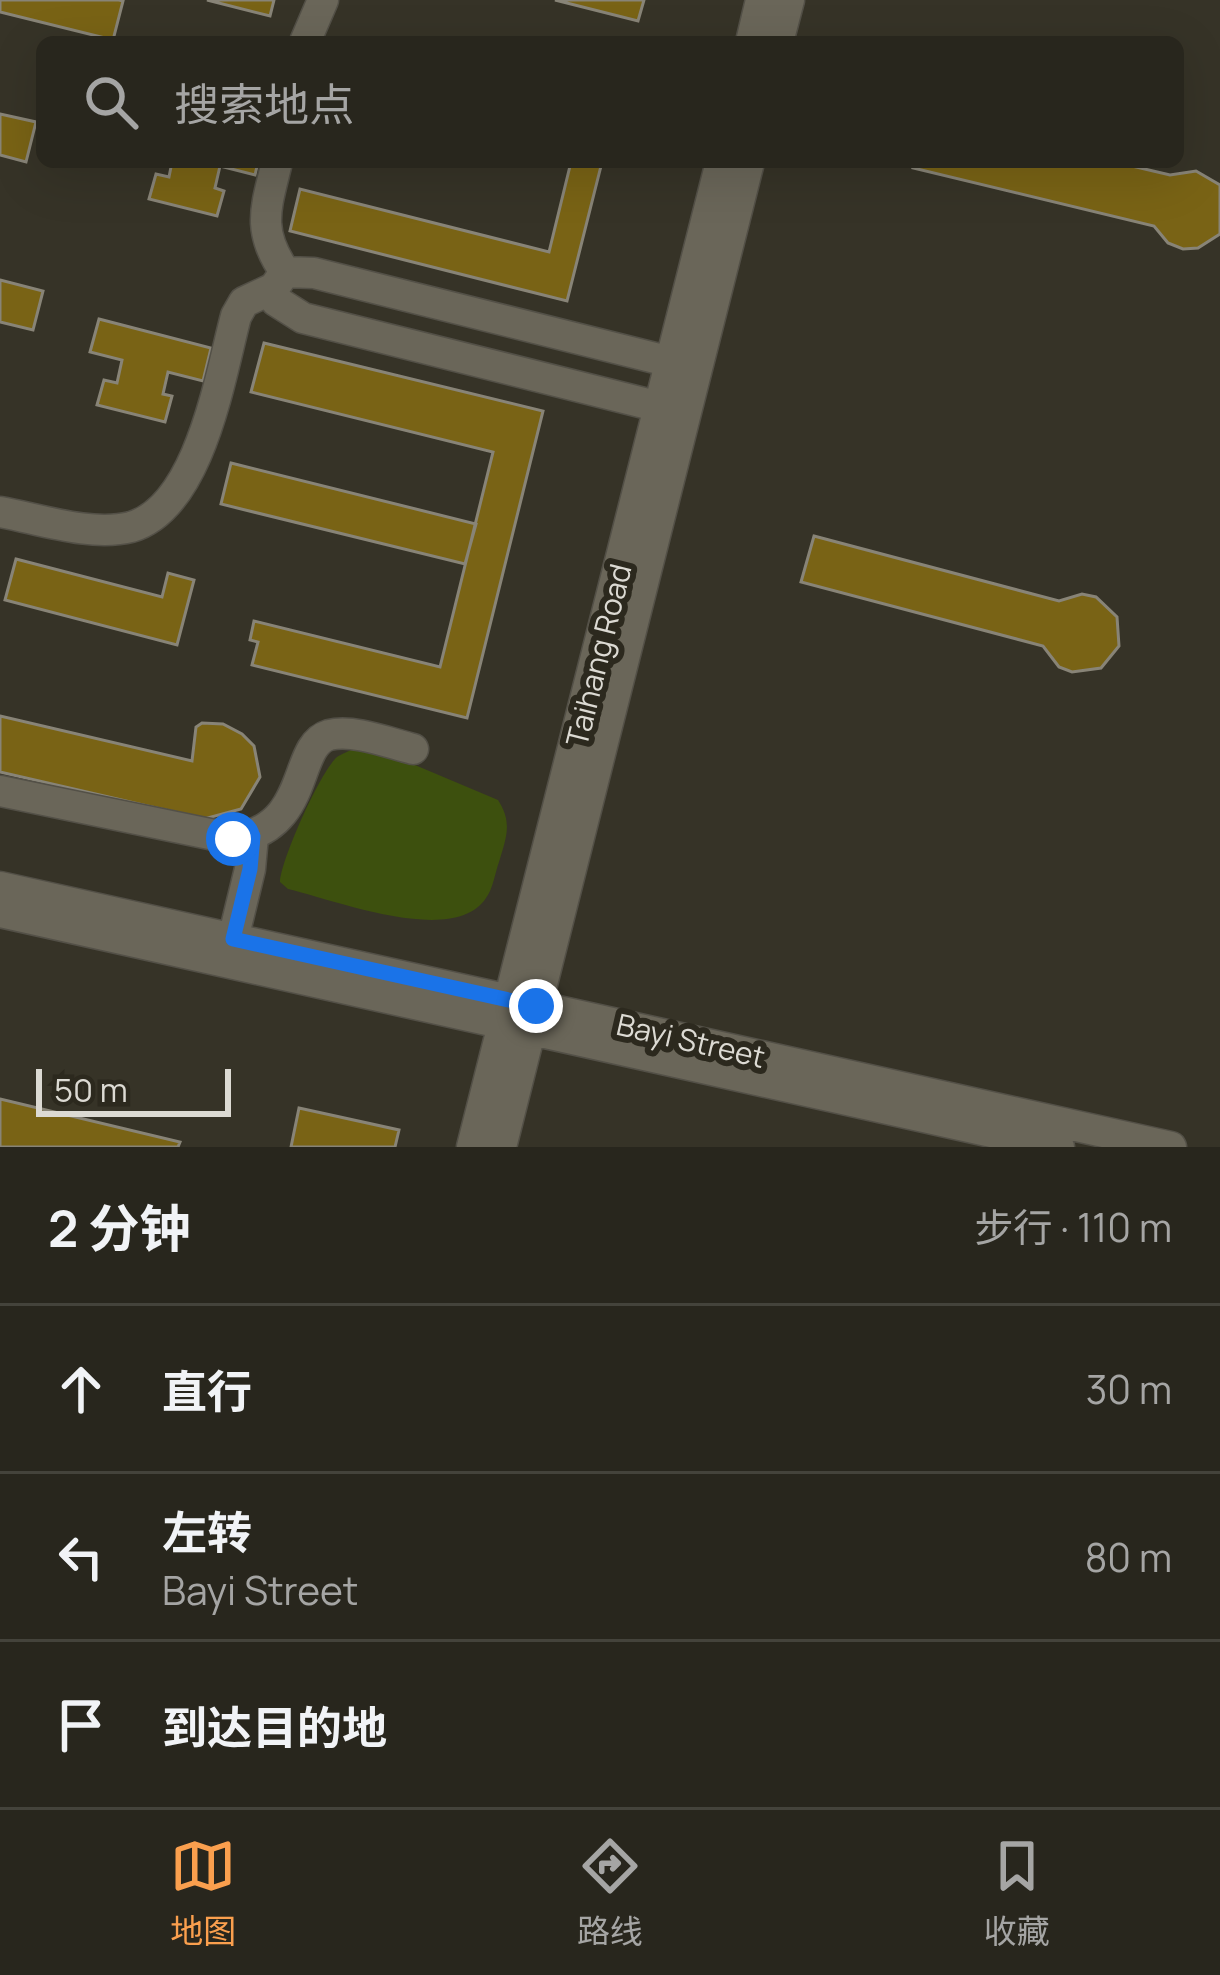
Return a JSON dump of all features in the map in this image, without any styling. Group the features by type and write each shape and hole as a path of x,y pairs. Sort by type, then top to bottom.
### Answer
{"street":[{"path":"307,36 323,0"},
{"path":"752,36 761,0"},
{"path":"780,36 789,0"},
{"path":"276,168 263,218 279,280 276,302 303,318 660,407"},
{"name":"Taihang Road","path":"500,1147 520,1015 720,168"},
{"name":"Taihang Road","path":"472,1147 520,1015 746,168"},
{"path":"0,512 96,529 132,526 146,519 191,472 236,316 244,302 279,280 314,273 671,362"},
{"path":"0,790 233,839 253,836 279,820 299,787 309,752 324,736 340,734 413,749"},
{"path":"233,939 253,836"},
{"name":"Bayi Street","path":"0,887 233,939 520,1015 1059,1147"},
{"name":"Bayi Street","path":"0,912 1171,1147"}],"green space":[{"path":"355,748 377,749 498,800 507,823 504,845 486,898 470,912 448,919 393,916 288,889 280,882 294,837 321,780 337,757"}],"building":[{"path":"0,0 123,1 114,36 0,12"},
{"path":"207,0 274,0 270,16"},
{"path":"555,0 644,0 638,21"},
{"path":"0,114 36,122 26,162 0,155"},
{"path":"171,168 220,168 215,188 224,191 217,216 149,199 156,174 169,177"},
{"path":"228,168 257,168 255,175"},
{"path":"570,168 600,168 567,301 290,231 300,189 549,252"},
{"path":"913,168 1140,168 1170,175 1196,171 1220,185 1220,234 1198,248 1168,243 1154,226"},
{"path":"0,280 43,291 33,330 0,322"},
{"path":"99,319 211,348 203,381 168,372 163,394 172,396 165,422 97,405 104,380 117,383 122,360 90,352"},
{"path":"264,343 543,411 467,718 252,665 258,642 250,640 254,621 440,667 493,452 251,392"},
{"path":"231,463 476,524 465,564 221,504"},
{"path":"814,536 1059,601 1082,594 1096,597 1117,617 1119,646 1101,668 1072,672 1059,667 1043,646 801,582"},
{"path":"16,559 162,597 168,573 194,580 177,645 5,600"},
{"path":"0,716 192,761 196,727 223,724 254,746 260,777 241,809 204,819 0,772"},
{"path":"0,1099 180,1142 178,1147 0,1147"},
{"path":"299,1108 399,1130 395,1147 291,1147"}],"route":[{"path":"233,839 253,836 233,939 536,1006"}]}
